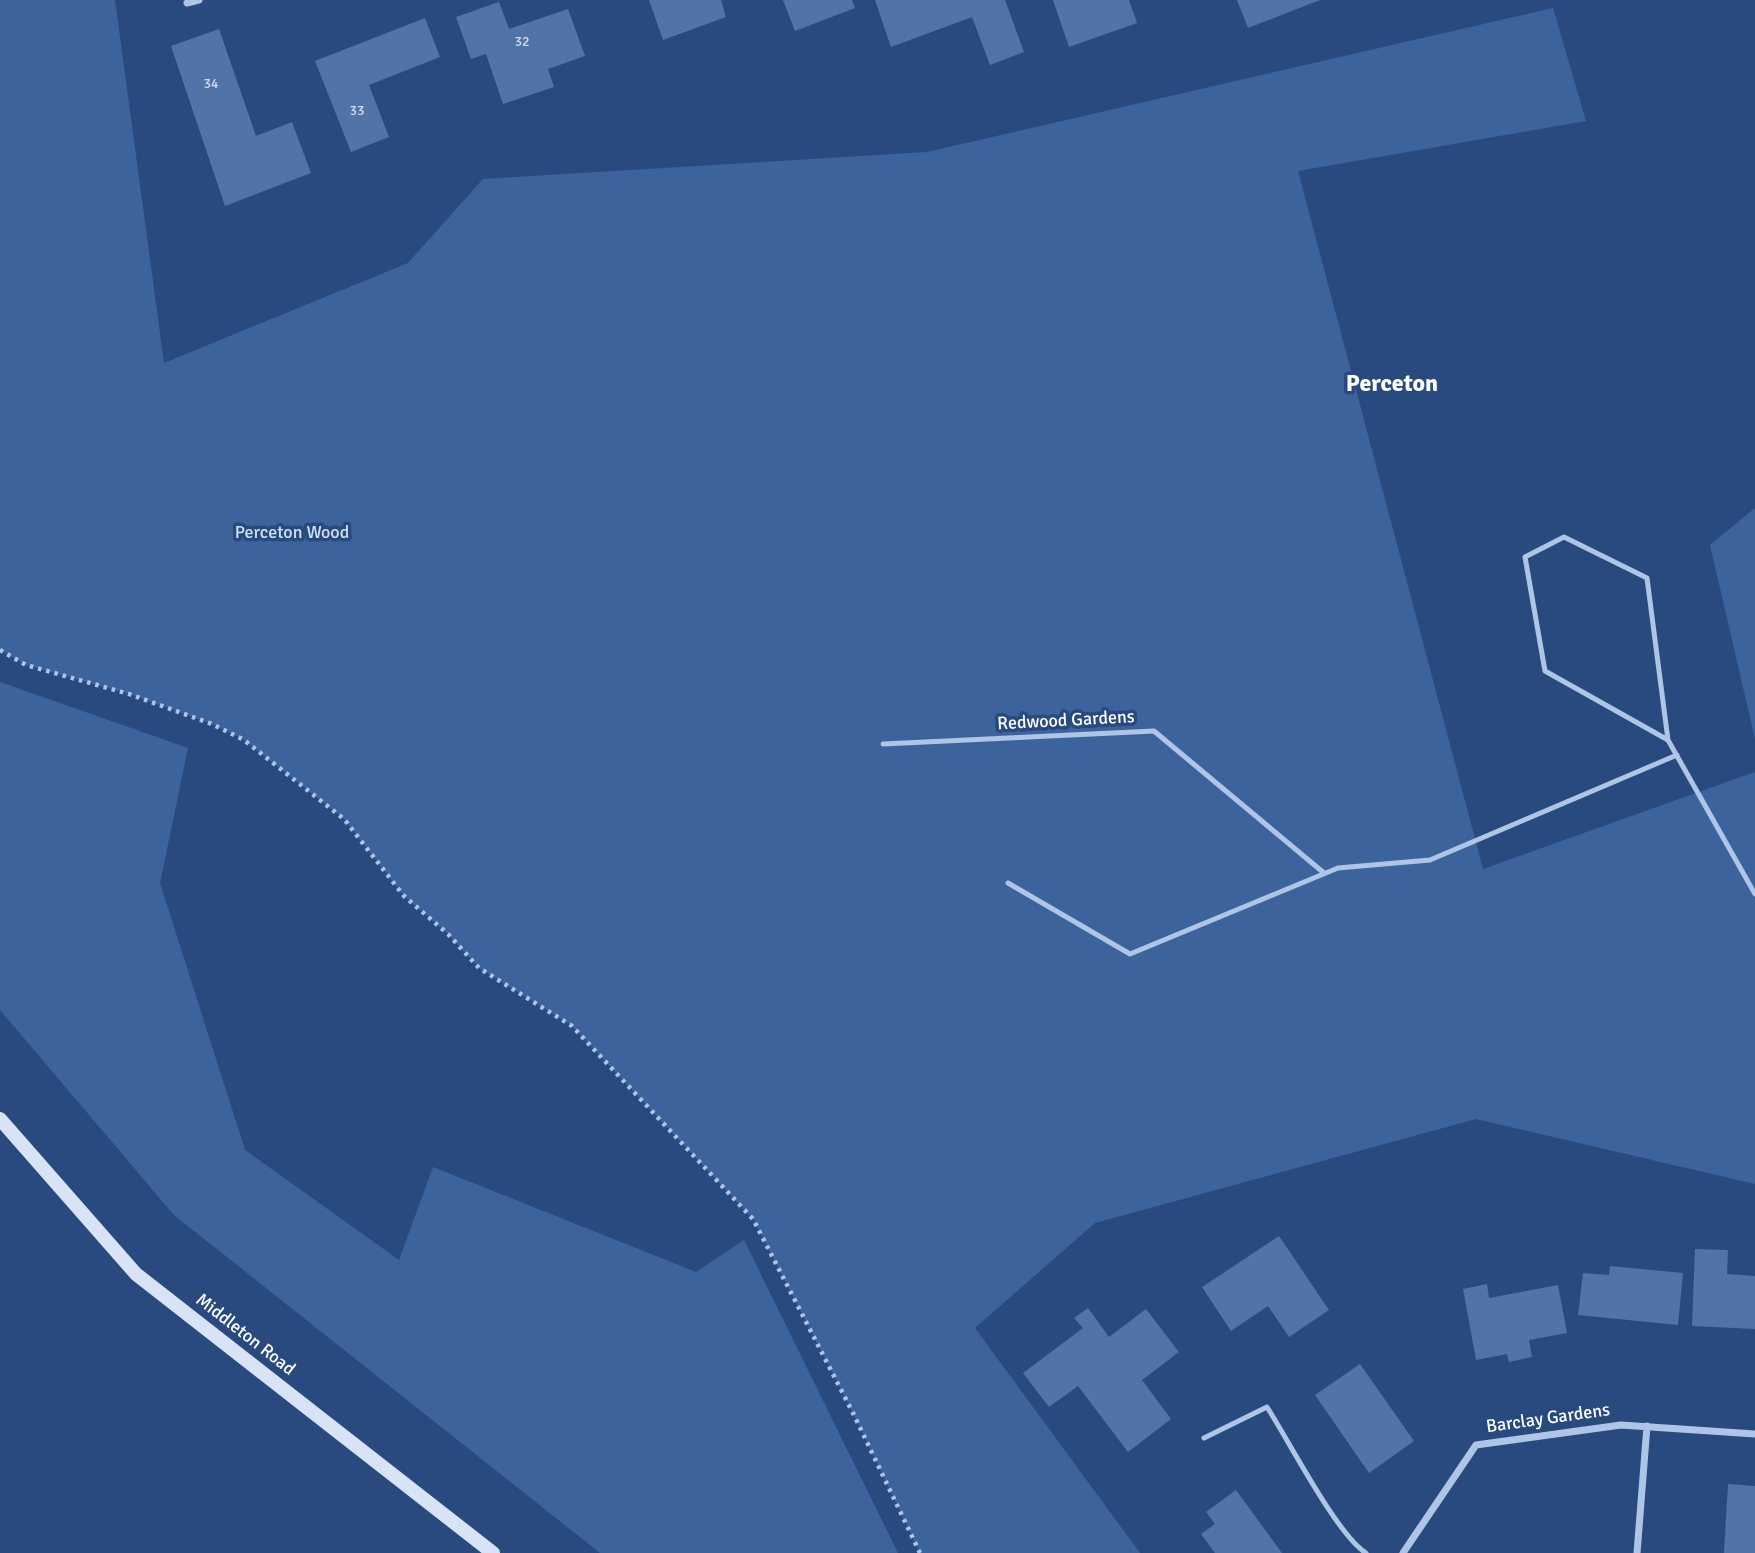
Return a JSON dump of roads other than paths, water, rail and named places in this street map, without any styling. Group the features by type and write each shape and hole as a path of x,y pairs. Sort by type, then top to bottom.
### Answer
{"main road":[{"name":"Middleton Road","path":"0,1119 136,1274 493,1553"}],"street":[{"path":"187,3 199,0"},
{"name":"Barclay Gardens","path":"1403,1553 1476,1445 1622,1425 1755,1434"},
{"path":"1637,1553 1647,1426"}],"lane":[{"path":"1668,740 1545,671 1525,557 1564,537 1647,578 1668,740 1755,894"},
{"name":"Redwood Gardens","path":"883,744 1154,731 1324,873"},
{"path":"1008,883 1130,954 1338,868 1430,860 1677,755"},
{"path":"1204,1438 1267,1407 1341,1528 1357,1547 1366,1553"}],"district":[{"name":"Perceton","path":"1392,385"}],"park label":[{"name":"Perceton Wood","path":"292,533"}]}
